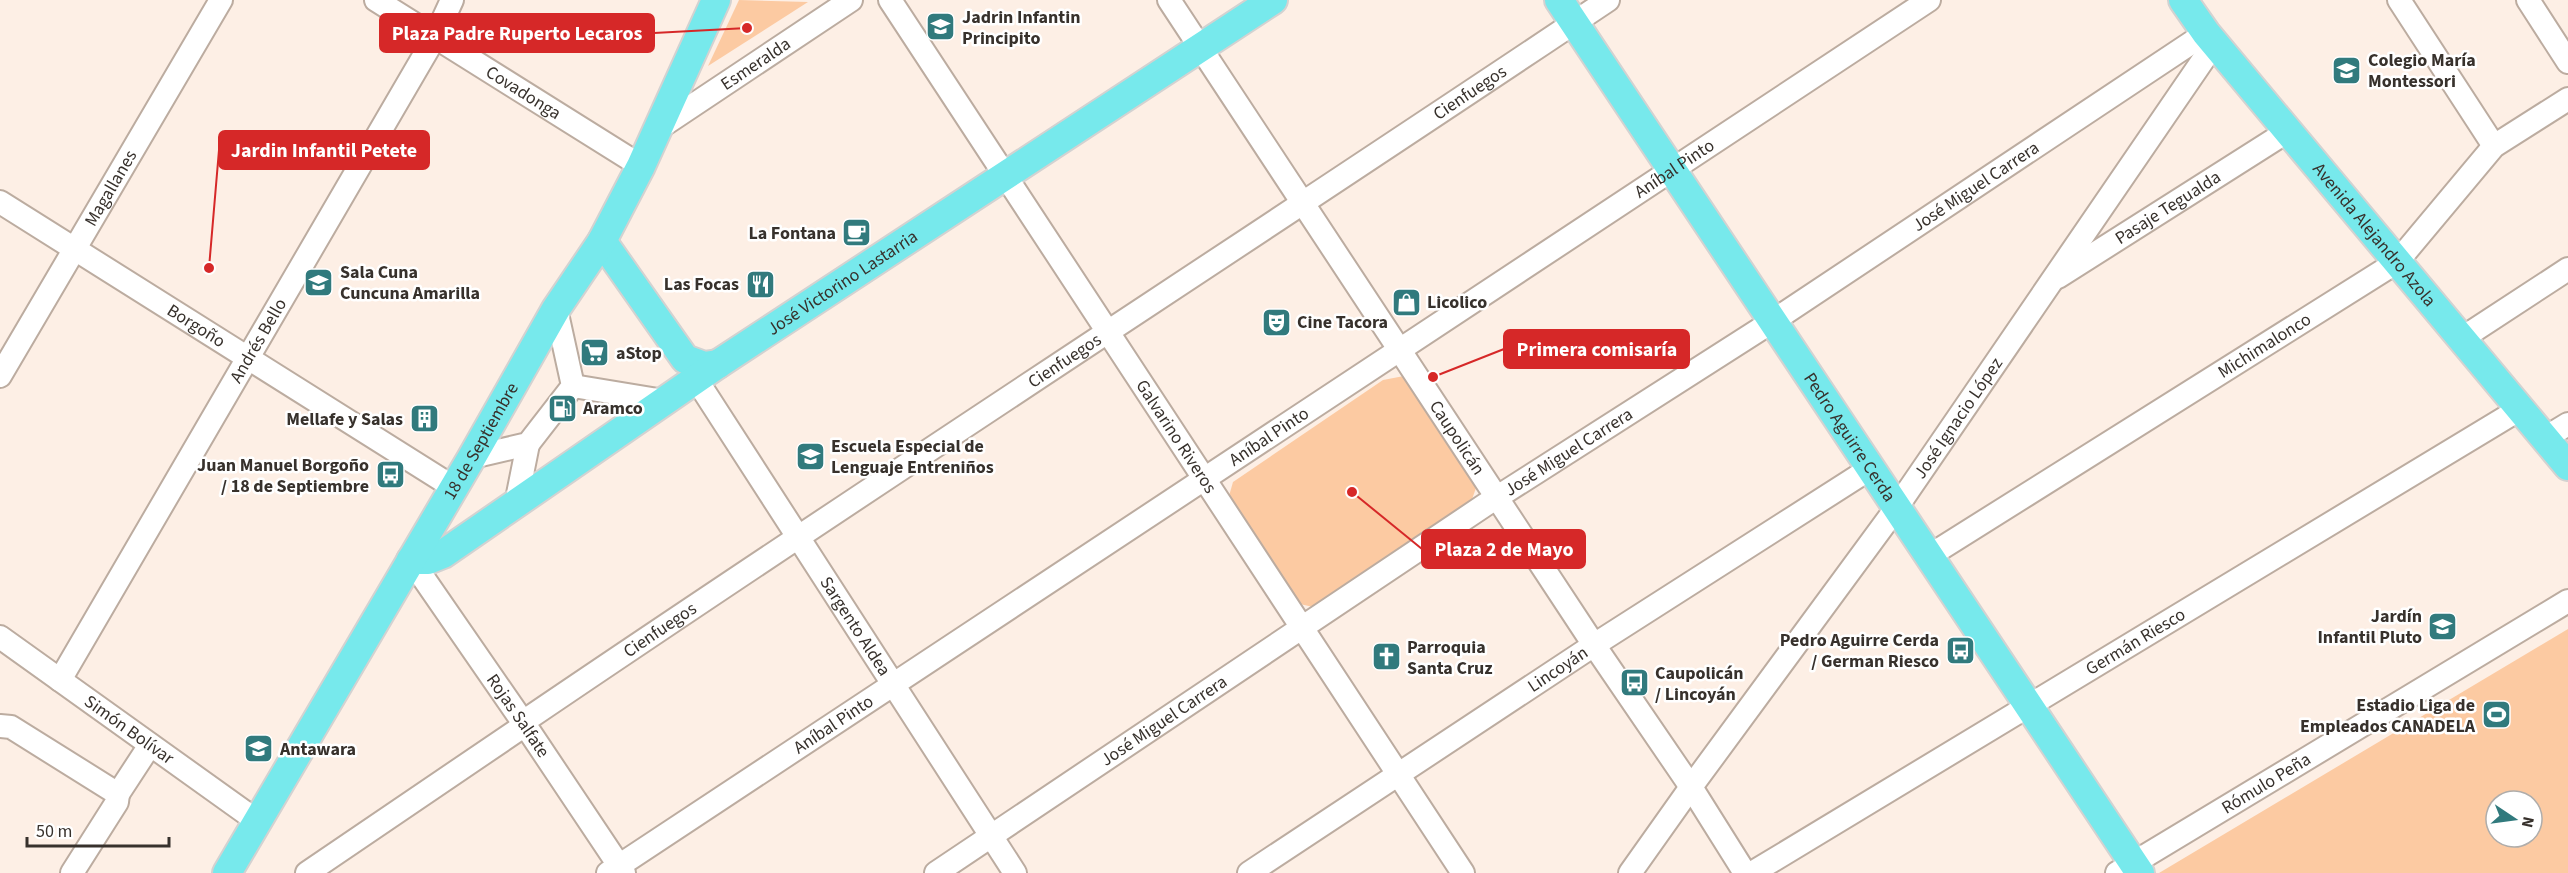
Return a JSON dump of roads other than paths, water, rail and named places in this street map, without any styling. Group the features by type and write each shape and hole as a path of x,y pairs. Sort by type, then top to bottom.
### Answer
{"main road":[{"name":"18 de Septiembre","path":"227,873 472,457 556,309 602,241 659,128 716,0"},
{"name":"José Victorino Lastarria","path":"411,560 428,560 443,554 707,371 1273,0"},
{"name":"Avenida Alejandro Azola","path":"2183,0 2210,39 2520,409 2556,431 2568,466"},
{"name":"Pedro Aguirre Cerda","path":"1566,11 2029,706 2130,870"},
{"path":"602,241 681,354 707,371"}],"street":[{"name":"Magallanes","path":"0,376 221,0"},
{"name":"Covadonga","path":"376,0 641,166"},
{"name":"Andrés Bello","path":"60,680 435,37 452,0"},
{"name":"Esmeralda","path":"659,128 851,0"},
{"name":"Galvarino Riveros","path":"890,0 1463,873"},
{"name":"Caupolicán","path":"1169,0 1745,873"},
{"name":"Cienfuegos","path":"307,873 797,536 1303,204 1566,11 1608,0"},
{"name":"Aníbal Pinto","path":"617,870 1929,0"},
{"path":"2399,0 2494,146"},
{"path":"2528,0 2568,62"},
{"name":"José Ignacio López","path":"1630,873 1690,787 1897,507 2050,283 2210,39"},
{"name":"José Miguel Carrera","path":"936,873 1497,498 2210,39"},
{"name":"Michimalonco","path":"1929,556 2397,262 2494,146 2568,99"},
{"name":"Pasaje Tegualda","path":"2050,283 2288,131"},
{"name":"Borgoño","path":"0,202 453,487"},
{"path":"2461,339 2568,269"},
{"path":"556,309 573,386"},
{"name":"Sargento Aldea","path":"707,371 797,536 1015,873"},
{"path":"573,386 664,400"},
{"path":"516,504 528,444 573,386"},
{"name":"Germán Riesco","path":"1752,873 2520,409"},
{"path":"472,457 528,444"},
{"name":"Lincoyán","path":"1249,873 1594,645 1871,468"},
{"name":"Rojas Salfate","path":"411,560 524,723 617,870"},
{"name":"Rómulo Peña","path":"2130,870 2568,601"},
{"name":"Simón Bolívar","path":"0,638 257,821"},
{"path":"0,726 11,727 118,794"},
{"path":"72,873 117,802 118,794 150,745"}],"place":[{"name":"Jadrin Infantin Principito","path":"941,27"},
{"name":"Plaza Padre Ruperto Lecaros","path":"747,28"},
{"name":"Colegio María Montessori","path":"2347,70"},
{"name":"La Fontana","path":"857,233"},
{"name":"Jardin Infantil Petete","path":"209,268"},
{"name":"Sala Cuna Cuncuna Amarilla","path":"319,282"},
{"name":"Las Focas","path":"760,284"},
{"name":"Licolico","path":"1406,302"},
{"name":"Cine Tacora","path":"1276,322"},
{"name":"aStop","path":"595,353"},
{"name":"Primera comisaría","path":"1433,377"},
{"name":"Aramco","path":"562,408"},
{"name":"Mellafe y Salas","path":"424,419"},
{"name":"Escuela Especial de Lenguaje Entreniños","path":"810,456"},
{"name":"Juan Manuel Borgoño / 18 de Septiembre","path":"390,475"},
{"name":"Plaza 2 de Mayo","path":"1352,492"},
{"name":"Jardín Infantil Pluto","path":"2443,626"},
{"name":"Pedro Aguirre Cerda / German Riesco","path":"1960,650"},
{"name":"Parroquia Santa Cruz","path":"1386,657"},
{"name":"Caupolicán / Lincoyán","path":"1634,683"},
{"name":"Estadio Liga de Empleados CANADELA","path":"2496,715"},
{"name":"Antawara","path":"259,749"}]}
